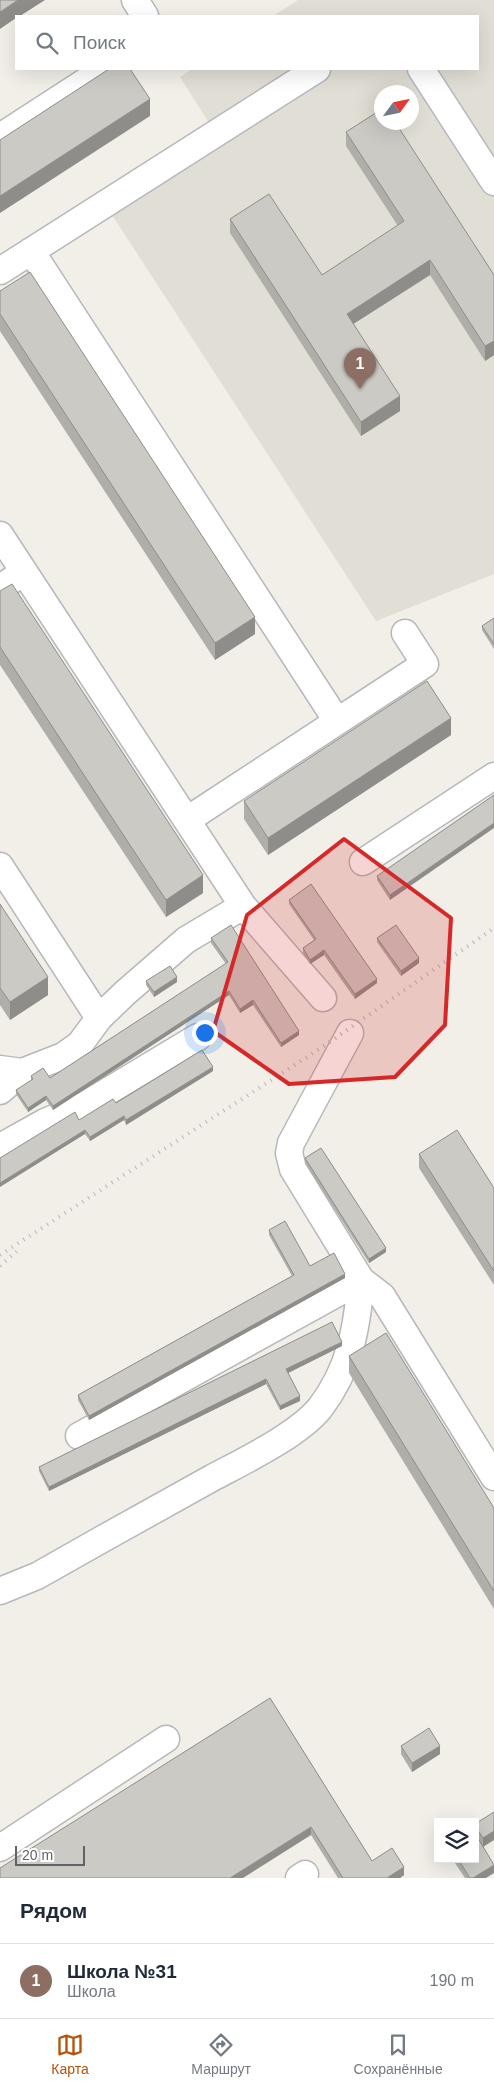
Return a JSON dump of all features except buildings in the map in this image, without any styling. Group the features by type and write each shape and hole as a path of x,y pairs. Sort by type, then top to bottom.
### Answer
{"lane":[{"path":"135,0 145,15"},
{"path":"0,137 103,70"},
{"path":"0,271 315,70"},
{"path":"423,70 494,182"},
{"path":"31,251 337,721"},
{"path":"0,535 243,906 323,998"},
{"path":"0,588 24,572"},
{"path":"187,820 425,664 406,633"},
{"path":"363,862 494,776"},
{"path":"0,866 100,1018"},
{"path":"0,1091 11,1071 63,1056 80,1044 100,1018 186,940 243,906"},
{"path":"350,1033 290,1143 289,1153 293,1169 361,1280 382,1296 494,1477"},
{"path":"0,1146 45,1122 85,1105 198,1037"},
{"path":"79,1436 361,1280"},
{"path":"0,1591 36,1576 247,1458 303,1423 319,1408 338,1380 352,1347 361,1280"},
{"path":"0,1848 166,1739"}],"highlighted area":[{"path":"344,839 451,918 445,1025 395,1077 289,1084 213,1031 247,915"}],"shaded area":[{"path":"298,0 494,0 494,574 376,621 101,198 211,126 180,77 190,70 479,70 479,15 275,15"}],"railway":[{"path":"0,1255 321,1048 494,928"},
{"path":"0,1266 17,1251"}],"place":[{"name":"Школа №31","path":"360,389"}]}
